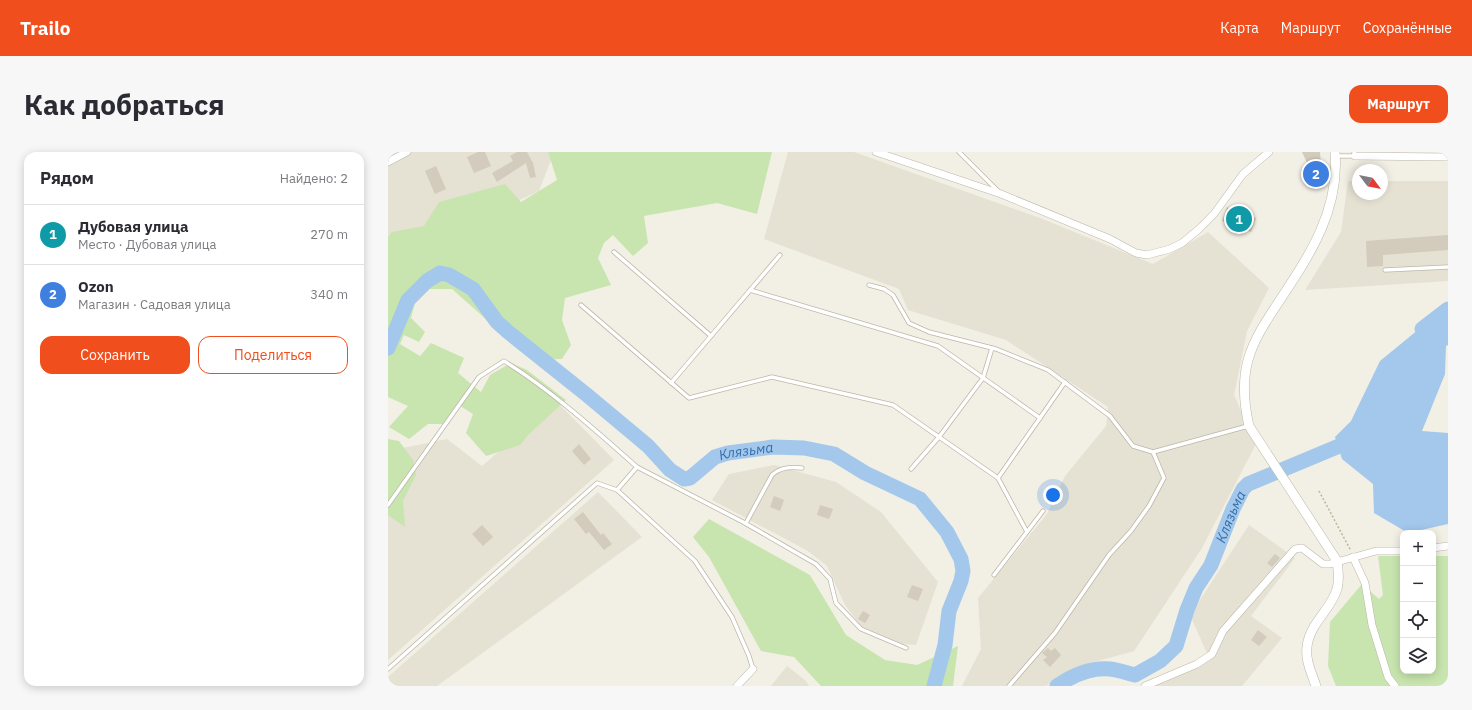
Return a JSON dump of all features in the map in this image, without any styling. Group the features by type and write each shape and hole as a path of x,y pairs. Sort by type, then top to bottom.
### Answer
{"street":[{"path":"388,162 407,152"},
{"path":"876,152 1001,194 1110,239 1136,253 1146,255 1156,254 1182,243 1199,229 1214,214 1243,174 1269,152"},
{"path":"1316,686 1308,663 1307,646 1312,630 1330,603 1337,589 1339,576 1337,561 1249,426 1243,403 1248,360 1259,332 1302,266 1326,221 1334,190 1335,154"},
{"path":"1355,154 1448,157"},
{"path":"1436,548 1447,547"},
{"path":"1145,686 1197,664 1212,654 1223,631 1295,549 1302,548 1323,564 1376,551 1400,551"},
{"path":"1353,557 1365,583 1372,625 1388,677 1395,686"},
{"path":"737,686 753,669"}],"lane":[{"path":"958,152 1001,194"},
{"path":"1335,154 1355,154"},
{"path":"614,252 711,336"},
{"path":"671,383 780,255"},
{"path":"1385,270 1448,267"},
{"path":"869,285 884,289 893,295 909,323 929,332 992,348 1048,370 1110,416 1133,446 1153,452 1249,426"},
{"path":"750,290 938,346 1040,418"},
{"path":"581,305 689,398 772,377 893,405 998,478 1027,532"},
{"path":"911,469 939,437 983,378 992,348"},
{"path":"388,505 479,377 504,361 535,380 569,407 637,467 746,524 816,564 830,579 836,602 861,629 906,648"},
{"path":"998,478 1064,382"},
{"path":"1009,686 1055,633 1109,555 1131,531 1149,506 1164,478 1153,452"},
{"path":"617,490 637,467"},
{"path":"746,524 772,476 778,470 787,467 802,468"},
{"path":"388,669 597,483 617,490 695,561 732,617 753,669"},
{"path":"994,575 1044,511"}],"path":[{"path":"1319,491 1345,538 1353,557"}],"shaded area":[{"path":"388,152 554,152 539,191 388,262"},
{"path":"788,152 854,152 1040,218 1153,264 1208,232 1269,288 1247,331 1234,395 1256,444 1202,548 1134,651 1080,666 1046,686 962,686 981,649 978,598 1047,514 1065,476 1106,426 1108,407 1006,340 908,310 899,289 764,239"},
{"path":"1348,181 1352,181 1352,200 1388,200 1388,181 1448,181 1448,281 1305,290 1341,232"},
{"path":"557,402 614,460 388,660 388,451 447,439 482,466"},
{"path":"774,465 836,482 881,512 938,582 916,645 903,644 861,626 845,605 827,566 808,551 712,500 729,474"},
{"path":"598,492 642,537 437,686 388,686 388,677"},
{"path":"1249,525 1295,558 1251,616 1282,638 1242,686 1152,686 1209,658 1190,615"},
{"path":"787,666 806,681 809,686 771,686"}],"green space":[{"path":"548,152 772,152 757,214 717,203 644,216 648,243 633,256 613,235 604,243 598,258 611,285 565,298 562,320 571,345 562,359 532,360 452,289 429,289 415,303 411,318 425,332 419,342 404,335 400,344 420,356 431,343 464,358 458,373 481,392 490,375 511,363 527,370 566,400 528,435 520,445 486,456 466,433 473,414 457,404 449,424 428,424 409,439 389,427 408,406 388,397 388,237 392,232 424,226 439,202 505,184 521,202 557,180"},
{"path":"388,439 399,441 413,460 416,475 403,501 405,527 388,515"},
{"path":"709,519 810,575 846,635 885,660 917,665 958,646 953,686 821,686 794,657 761,651 709,557 693,537"},
{"path":"1378,556 1400,556 1400,674 1436,674 1436,556 1448,556 1448,686 1336,686 1328,666 1330,622 1362,584 1379,599 1383,595"}],"water":[{"path":"1448,312 1448,345 1446,346 1445,374 1422,431 1448,433 1448,524 1421,530 1403,530 1374,513 1373,484 1342,459 1335,437 1351,421 1380,361 1430,320"}],"building":[{"path":"478,152 485,152 491,166 474,173 467,157"},
{"path":"517,152 527,152 533,163 536,177 530,178 526,163 497,182 492,173 513,161 510,156"},
{"path":"1302,152 1320,152 1322,178 1314,178"},
{"path":"436,166 446,189 435,194 425,171"},
{"path":"1227,207 1256,218 1251,232 1222,221"},
{"path":"1448,235 1448,250 1383,255 1383,266 1367,267 1366,241"},
{"path":"579,444 591,459 584,465 572,451"},
{"path":"774,496 784,500 780,511 770,507"},
{"path":"820,505 833,509 829,519 817,515"},
{"path":"583,512 601,535 603,533 612,544 604,550 589,532 586,534 574,519"},
{"path":"482,525 493,537 483,546 472,534"},
{"path":"1275,554 1280,558 1272,567 1267,563"},
{"path":"912,585 923,589 918,601 907,597"},
{"path":"863,611 870,615 865,623 858,619"},
{"path":"1258,630 1267,637 1259,646 1251,640"},
{"path":"1048,648 1051,651 1055,648 1061,655 1050,667 1043,660 1047,657 1042,653"}],"waterway":[{"name":"Клязьма","path":"388,348 408,300 427,281 440,273 449,275 473,289 497,322 648,446 670,470 684,479 690,478 715,457 728,453 773,447 804,448 834,454 865,473 920,499 947,532 961,559 963,571 961,581 949,611 945,645 934,686"},
{"name":"Клязьма","path":"1422,329 1448,309"},
{"name":"Клязьма","path":"1057,686 1069,678 1096,669 1113,669 1135,675 1160,661 1176,646 1187,610 1196,588 1211,565 1233,509 1243,489 1248,484 1356,439"}],"place":[{"name":"Ozon","path":"1316,174"},
{"name":"Дубовая улица","path":"1239,219"}]}
